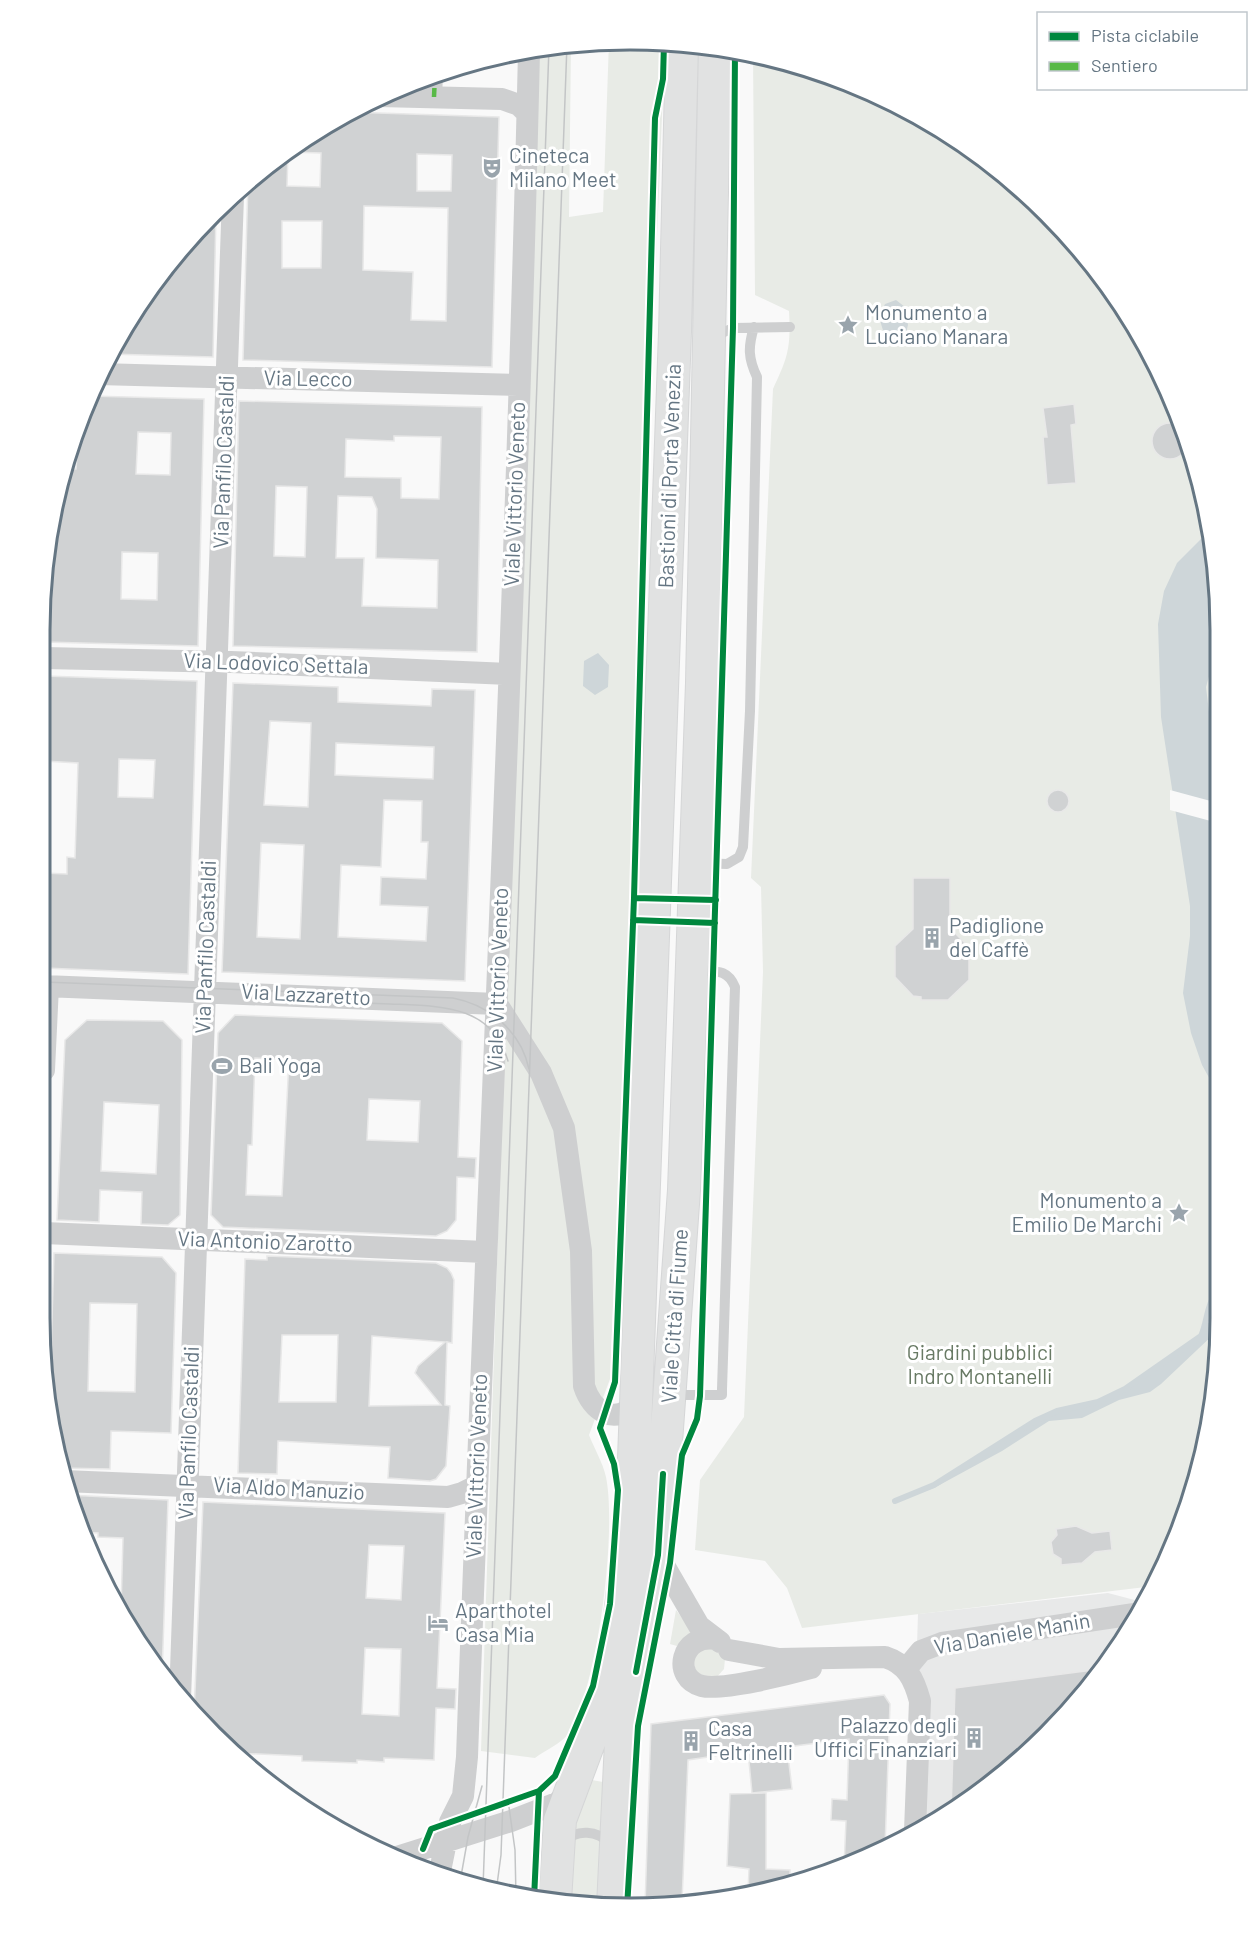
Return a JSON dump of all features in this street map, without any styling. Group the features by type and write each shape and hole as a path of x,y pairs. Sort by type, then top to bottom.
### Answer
{"main road":[{"name":"Bastioni di Porta Venezia","path":"655,908 682,52"},
{"name":"Bastioni di Porta Venezia","path":"693,910 710,338 715,56"},
{"name":"Viale Città di Fiume","path":"615,1713 618,1634 632,1514 655,908"},
{"name":"Viale Città di Fiume","path":"615,1713 657,1555 684,1190 693,910"},
{"path":"555,1893 556,1848 567,1795 586,1754 615,1713"},
{"path":"613,1897 618,1780 615,1713"}],"street":[{"name":"Viale Vittorio Veneto","path":"441,1866 444,1843 453,1813 463,1796 467,1757 485,1252 497,1004 529,59"},
{"path":"435,86 502,99 519,105 528,113"},
{"name":"Via Panfilo Castaldi","path":"180,1685 233,206"},
{"name":"Via Lecco","path":"108,374 518,385"},
{"name":"Via Lodovico Settala","path":"50,658 216,662 509,674"},
{"name":"Via Lazzaretto","path":"50,986 205,990 497,1004"},
{"name":"Viale Città di Fiume","path":"497,1004 541,1073 564,1128 578,1223 584,1386 588,1399 596,1408 605,1412 624,1414 636,1403"},
{"name":"Via Antonio Zarotto","path":"50,1233 485,1252"},
{"name":"Via Aldo Manuzio","path":"73,1481 448,1497 476,1486"},
{"path":"657,1555 693,1617 722,1645 732,1665 730,1674 721,1684 713,1687"},
{"name":"Via Daniele Manin","path":"859,1656 787,1674 713,1687 697,1685 688,1678 683,1664 687,1649 701,1639 779,1659 818,1660 859,1656 885,1657 897,1661 906,1669 921,1651 942,1643 1128,1615"},
{"path":"906,1669 916,1683 920,1701 915,1822"},
{"path":"409,1853 538,1812 567,1795"}],"lane":[{"path":"695,863 726,864 739,857 744,847 757,387 757,377 749,360 749,346 754,327"},
{"path":"710,338 733,328 790,327"},
{"path":"670,1395 722,1395 735,987 731,977 723,972 691,969"},
{"path":"556,1848 567,1838 585,1832 601,1835 616,1848"}],"shaded area":[{"path":"896,300 905,307 908,325 905,337 894,343 885,337 879,317 885,304"},
{"path":"1202,538 1210,630 1210,673 1206,687 1210,713 1210,1079 1202,1065 1191,1033 1183,993 1190,936 1190,906 1161,717 1158,624 1164,591 1177,563"},
{"path":"598,653 609,665 608,687 595,695 583,686 584,661"},
{"path":"1210,1322 1209,1339 1150,1392 1119,1400 1082,1418 1049,1421 1002,1451 934,1488 895,1501 934,1485 1035,1421 1057,1411 1098,1402 1125,1389 1201,1336"},
{"path":"1108,1593 1136,1600 1090,1671 1040,1728 983,1778 911,1825 918,1614"}],"green space":[{"path":"609,51 665,51 610,1379 589,1435 606,1477 609,1502 607,1570 596,1647 579,1712 568,1734 535,1758 481,1751 537,57 571,53 569,217 603,212"},
{"name":"Giardini pubblici Indro Montanelli","path":"753,63 816,80 886,109 920,127 983,169 1040,219 1090,276 1132,340 1165,408 1190,479 1205,554 1210,630 1210,1318 1205,1393 1190,1468 1179,1504 1143,1587 802,1628 787,1588 765,1561 695,1550 700,1480 744,1417 763,972 761,887 751,878 773,389 789,344 789,311 755,295"},
{"path":"676,1610 692,1631 677,1646 670,1644"},
{"path":"713,1646 725,1659 724,1669 716,1678 697,1676 692,1655"},
{"path":"586,1779 603,1782 599,1896 565,1894 567,1847"}],"pier":[{"path":"1170,790 1210,801 1210,821 1170,810"}],"building":[{"path":"366,113 499,117 492,367 243,360 248,192 288,161 287,186 320,187 321,153 299,152","holes":["417,154 452,155 451,191 417,191","364,206 448,208 446,321 411,320 413,272 363,270","282,221 322,221 321,268 282,268"]},
{"path":"216,222 213,357 119,354 147,307 169,276"},
{"path":"99,396 204,399 198,646 50,642 54,554 69,479 72,469 76,469 80,443","holes":["138,432 171,433 170,475 136,474","122,552 158,553 157,600 121,599"]},
{"path":"239,401 482,407 477,652 233,646","holes":["394,436 441,437 439,499 401,498 401,478 345,477 346,439 394,441","276,486 307,487 305,557 274,556","338,496 372,497 377,509 376,558 438,560 437,608 362,606 364,558 336,558"]},
{"path":"1074,404 1076,424 1071,425 1076,483 1047,485 1043,437 1047,437 1043,408"},
{"path":"1170,423 1182,453 1170,459 1158,453 1152,441 1158,429"},
{"path":"50,676 197,681 188,974 50,968 50,873 67,874 67,857 75,858 78,763 50,761","holes":["119,759 155,760 153,798 118,797"]},
{"path":"233,683 338,687 338,702 431,706 432,689 475,690 465,981 222,972","holes":["270,721 311,723 308,807 264,805","336,743 434,747 433,779 335,775","384,800 422,801 421,842 428,842 426,879 381,877 380,905 428,907 426,941 338,937 341,865 381,867","261,843 304,845 300,939 257,937"]},
{"path":"1058,790 1066,793 1069,801 1066,809 1058,812 1050,809 1047,801 1050,793"},
{"name":"Padiglione del Caffè","path":"913,878 950,878 950,928 969,947 969,980 948,1000 921,1000 921,997 913,996 895,977 895,946 913,929"},
{"path":"235,1015 442,1023 462,1041 458,1157 476,1158 475,1178 457,1177 456,1220 447,1231 436,1236 223,1227 211,1215 218,1033","holes":["255,1058 289,1060 282,1196 246,1195 248,1145 252,1145","369,1099 420,1101 418,1142 367,1140"]},
{"path":"87,1020 163,1021 182,1040 180,1215 168,1225 141,1224 142,1192 100,1190 99,1222 57,1220 65,1040","holes":["104,1102 159,1105 156,1174 101,1171"]},
{"path":"54,1253 162,1257 176,1273 171,1433 111,1431 110,1469 69,1468 54,1393 51,1355","holes":["90,1303 137,1304 135,1392 88,1391"]},
{"path":"267,1256 436,1263 447,1268 451,1273 454,1280 452,1343 447,1342 445,1405 450,1406 446,1466 436,1479 430,1481 388,1478 390,1447 278,1441 277,1474 238,1473 245,1259 267,1260","holes":["282,1335 338,1335 336,1402 279,1402","372,1336 445,1342 418,1366 415,1373 441,1405 369,1406"]},
{"path":"77,1496 168,1500 162,1662 121,1597 123,1538 98,1537 98,1533 91,1533"},
{"path":"203,1502 445,1513 437,1688 456,1689 455,1709 436,1708 434,1760 384,1758 384,1762 357,1760 357,1763 302,1761 302,1756 246,1754 195,1702","holes":["369,1545 404,1546 401,1600 366,1598","365,1648 401,1649 399,1716 362,1714"]},
{"path":"1076,1526 1092,1533 1110,1531 1112,1550 1095,1552 1082,1563 1061,1565 1061,1559 1053,1554 1051,1542 1057,1535 1056,1529"},
{"name":"Palazzo degli Uffici Finanziari","path":"1090,1670 1040,1728 983,1778 951,1800 955,1688"},
{"path":"884,1695 890,1704 885,1838 844,1856 846,1821 831,1820 832,1799 847,1800 849,1739 787,1747 792,1789 752,1793 748,1751 688,1760 682,1895 645,1897 651,1724"},
{"path":"766,1793 766,1869 790,1870 790,1875 748,1885 749,1869 727,1866 730,1794"}],"waterway":[{"path":"895,1501 934,1485 1035,1421 1057,1411 1098,1402 1125,1389 1201,1336 1210,1304"}],"tram line":[{"path":"497,1882 501,1855 567,53"},
{"path":"483,1879 549,55"},
{"path":"50,982 453,998 479,1007 502,1022 519,1043 529,1069"},
{"path":"312,1001 427,1006 461,1012 477,1018 490,1028 500,1042 508,1061"},
{"path":"462,1873 468,1837 482,1786"},
{"path":"509,1807 515,1850 516,1886"}],"marked path":[{"path":"434,97 435,83"}],"cycle path":[{"path":"534,1889 539,1791 555,1776 593,1686 610,1604 618,1490 614,1464 600,1428 615,1382 634,898 655,118 663,79 664,51"},
{"path":"628,1898 638,1726 670,1563 682,1455 697,1419 700,1396 733,328 735,60"},
{"path":"634,898 716,900"},
{"path":"633,920 715,923"},
{"path":"636,1672 658,1555 663,1474"},
{"path":"423,1849 431,1829 539,1791"}],"place":[{"name":"Cineteca Milano Meet","path":"492,168"},
{"name":"Monumento a Luciano Manara","path":"848,325"},
{"name":"Padiglione del Caffè","path":"932,938"},
{"name":"Bali Yoga","path":"222,1066"},
{"name":"Monumento a Emilio De Marchi","path":"1179,1213"},
{"name":"Aparthotel Casa Mia","path":"438,1623"},
{"name":"Palazzo degli Uffici Finanziari","path":"974,1738"},
{"name":"Casa Feltrinelli","path":"691,1741"}]}
